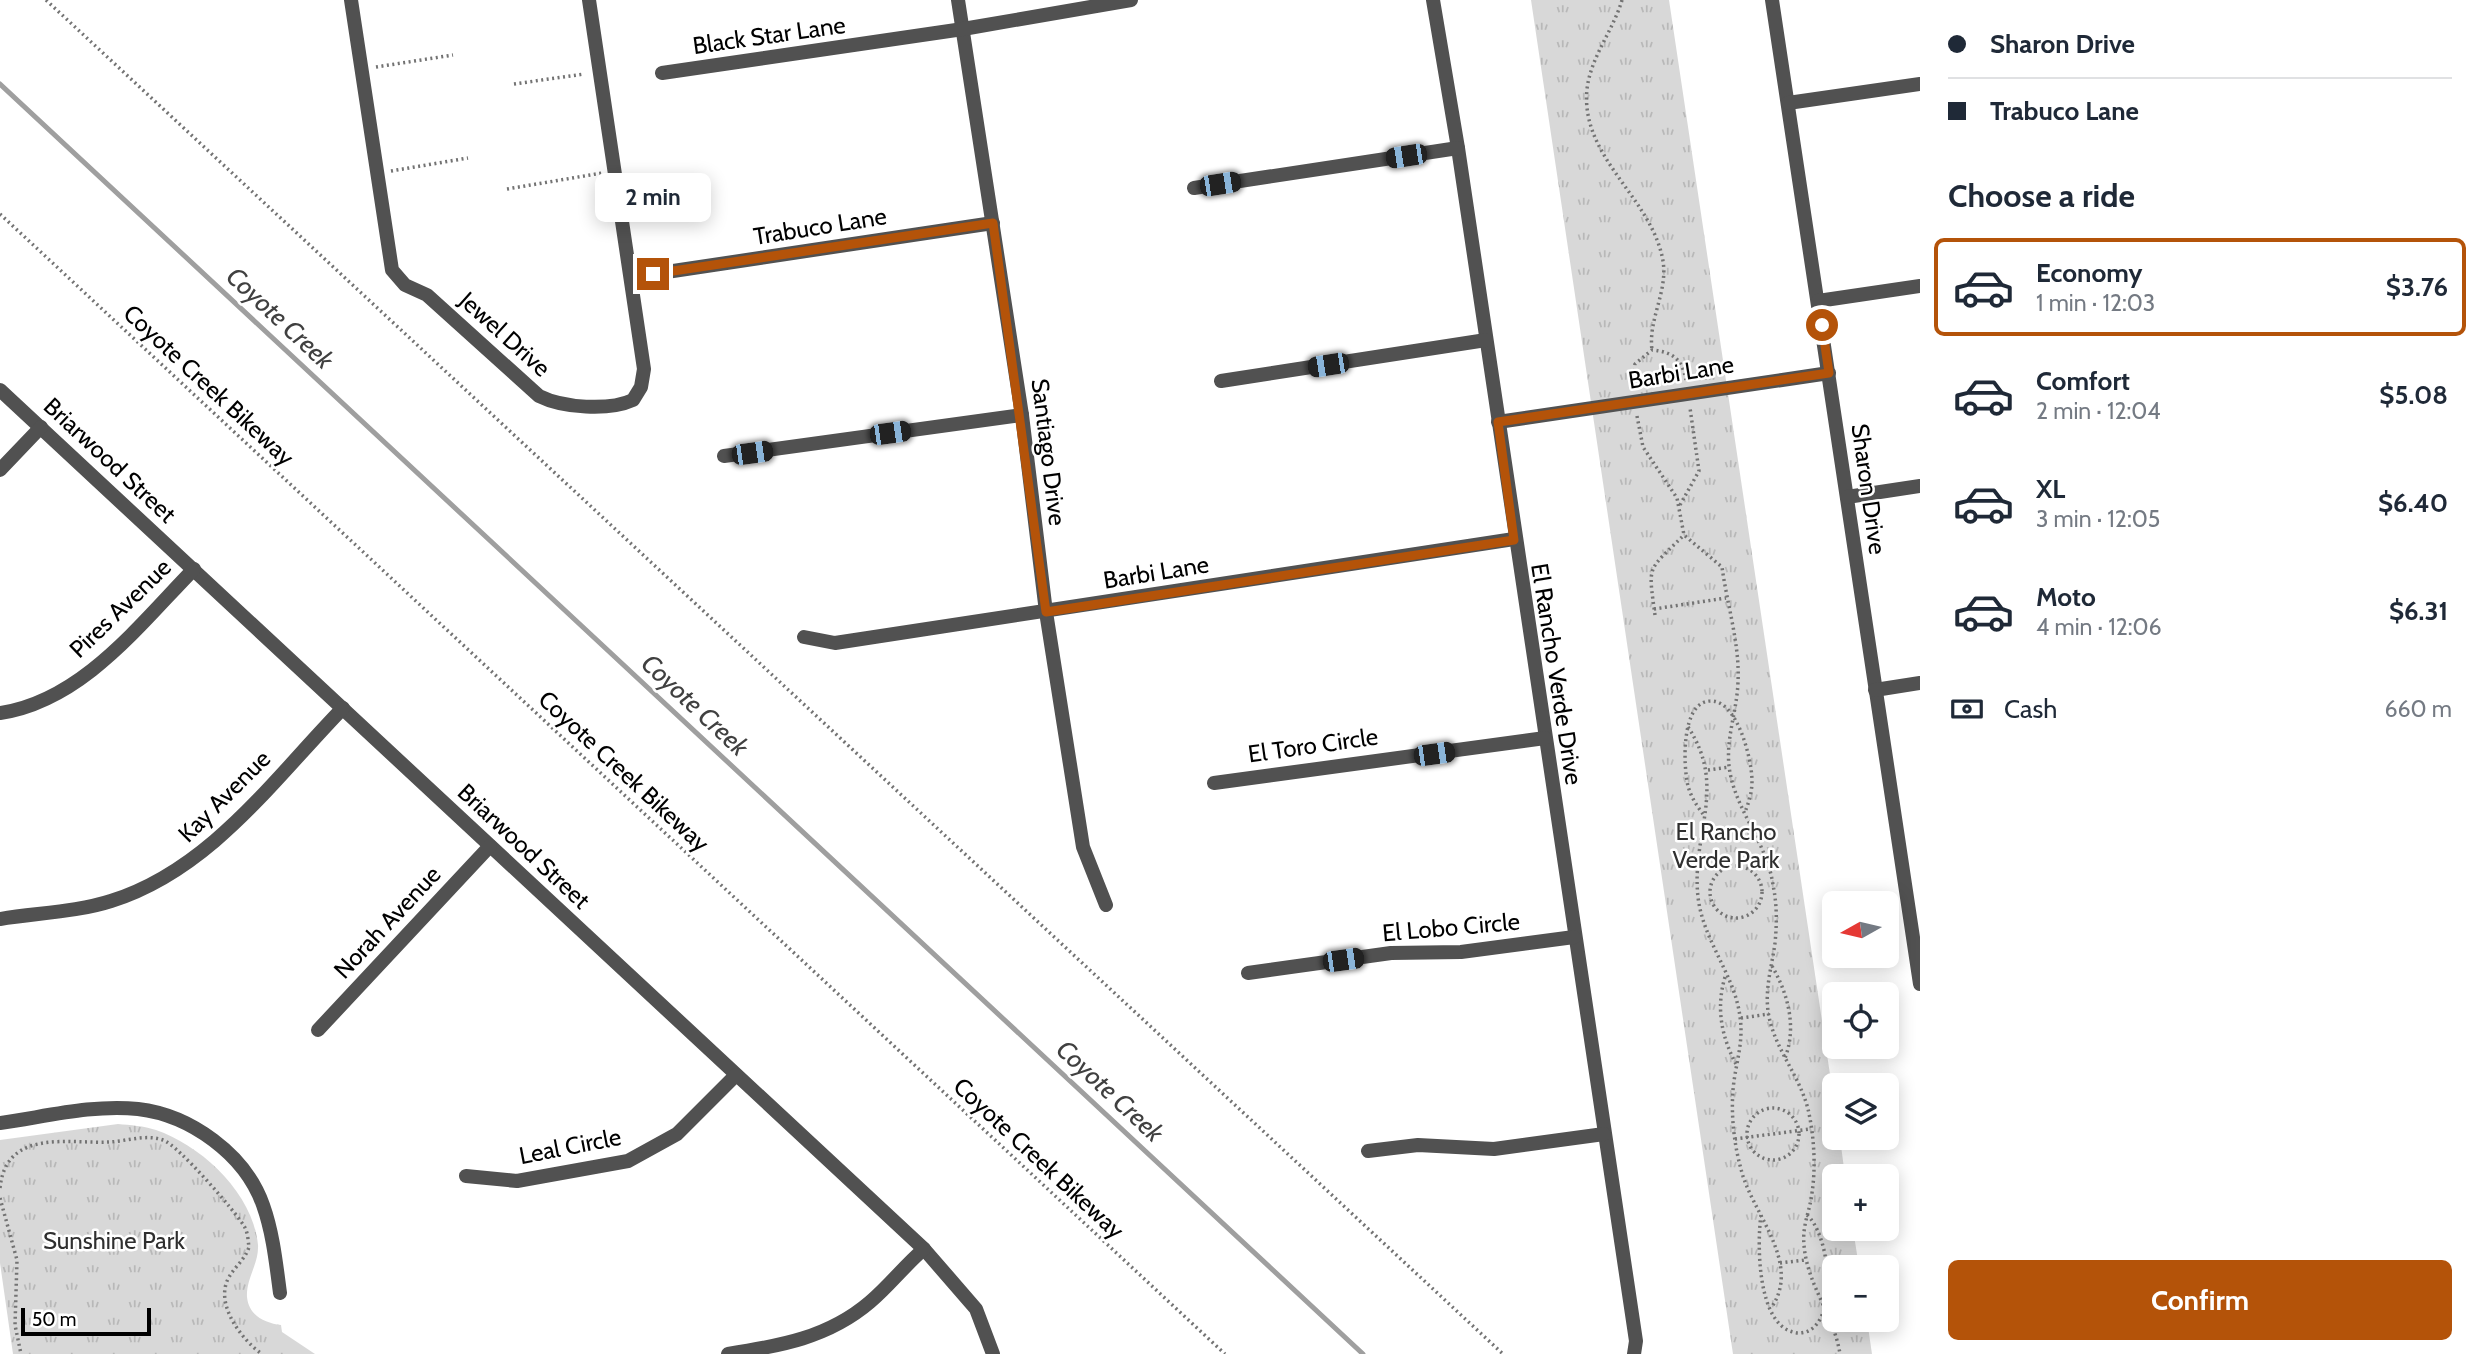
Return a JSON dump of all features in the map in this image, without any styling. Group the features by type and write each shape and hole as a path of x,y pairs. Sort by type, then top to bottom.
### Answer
{"street":[{"name":"Jewel Drive","path":"351,0 392,270 398,279 427,295 539,396 550,401 612,407 633,400 641,387 644,369 589,0"},
{"name":"Santiago Drive","path":"958,0 1022,415 1046,612 1083,847 1106,905"},
{"name":"Black Star Lane","path":"662,73 963,29 1131,0"},
{"name":"El Rancho Verde Drive","path":"1433,0 1458,148 1514,540 1636,1340 1634,1354"},
{"name":"Sharon Drive","path":"1772,0 1920,984"},
{"path":"1788,103 1920,85"},
{"path":"1194,188 1458,148"},
{"name":"Trabuco Lane","path":"653,274 993,223"},
{"path":"1818,301 1920,286"},
{"path":"1221,382 1486,340"},
{"name":"Barbi Lane","path":"1498,422 1829,373"},
{"name":"Briarwood Street","path":"0,390 924,1248 976,1310 993,1354"},
{"path":"724,456 1022,415"},
{"path":"0,470 41,427"},
{"path":"1847,497 1920,486"},
{"name":"Barbi Lane","path":"804,637 835,643 1514,540"},
{"name":"Pires Avenue","path":"0,713 57,693 110,655 194,569"},
{"path":"1875,690 1920,683"},
{"name":"Kay Avenue","path":"0,919 110,902 166,879 211,847 343,708"},
{"name":"El Toro Circle","path":"1214,783 1545,738"},
{"name":"Norah Avenue","path":"318,1030 490,846"},
{"name":"El Lobo Circle","path":"1248,973 1391,953 1461,952 1574,937"},
{"name":"Leal Circle","path":"466,1176 517,1181 628,1161 677,1134 736,1075"},
{"path":"0,1123 99,1110 137,1109 170,1116 195,1128 224,1149 248,1176 262,1202 270,1227 280,1293"},
{"path":"1368,1151 1418,1145 1494,1149 1604,1134"},
{"path":"728,1354 792,1349 869,1303 924,1248"}],"path":[{"path":"46,0 1503,1354"},
{"path":"1622,0 1591,71 1587,107 1595,141 1640,208 1663,261 1664,278 1652,330 1653,350"},
{"path":"361,69 453,55"},
{"path":"514,84 600,72"},
{"path":"377,174 468,158"},
{"path":"507,188 615,171"},
{"name":"Coyote Creek Bikeway","path":"0,214 1224,1354"},
{"path":"1635,402 1643,447 1677,498 1684,535 1722,567 1738,672 1728,737 1729,767 1745,812 1759,838 1774,887 1777,918 1768,982 1769,1014 1802,1090 1811,1129 1814,1159 1812,1195 1802,1229 1805,1259 1822,1307 1819,1321 1811,1330 1798,1334 1787,1331 1763,1291 1757,1245 1761,1215"},
{"path":"1655,615 1649,576 1651,568 1684,535"},
{"path":"1654,609 1726,598"},
{"path":"1705,816 1688,786 1685,760 1690,716 1698,704 1707,700 1718,701 1733,717 1751,765 1751,792 1745,812"},
{"path":"1688,727 1698,741 1708,770 1697,875 1698,898 1703,922 1725,976 1737,996 1741,1018 1741,1050 1732,1114 1747,1191 1770,1230 1779,1263 1777,1300 1771,1308"},
{"path":"1708,770 1729,767"},
{"path":"1733,866 1741,866 1756,874 1762,888 1760,905 1748,916 1740,919 1724,916 1717,911 1710,896 1713,880 1718,873 1733,866"},
{"path":"1762,888 1774,887"},
{"path":"1698,898 1710,896"},
{"path":"1772,966 1788,1003 1790,1044 1786,1058"},
{"path":"1725,976 1720,992 1722,1030 1737,1065"},
{"path":"1741,1018 1769,1014"},
{"path":"1769,1108 1785,1111 1796,1123 1798,1130 1796,1147 1784,1158 1776,1161 1760,1158 1749,1146 1747,1137 1750,1121 1769,1108"},
{"path":"1735,1139 1811,1129"},
{"path":"0,1188 10,1160 18,1152 47,1142 111,1142 146,1138 167,1141 198,1170 244,1226 249,1247 228,1278 225,1301 242,1335 262,1354"},
{"path":"0,1198 17,1259 15,1325 21,1354"},
{"path":"1806,1214 1814,1220 1826,1255"},
{"path":"1779,1263 1805,1259"},
{"path":"1835,1332 1840,1354"}],"green space":[{"name":"El Rancho Verde Park","path":"1531,0 1669,0 1822,1021 1822,1059 1828,1059 1830,1073 1822,1073 1822,1150 1842,1150 1843,1164 1822,1164 1822,1241 1855,1241 1857,1255 1822,1255 1822,1332 1869,1332 1872,1354 1733,1354"},
{"name":"Sunshine Park","path":"118,1124 151,1129 191,1147 236,1190 254,1226 258,1245 248,1284 248,1304 254,1314 281,1325 282,1332 315,1354 13,1354 0,1263 0,1140"}],"waterway":[{"name":"Coyote Creek","path":"0,84 1363,1354"}],"route":[{"path":"653,274 993,223 1022,415 1046,612 1514,540 1498,422 1829,373 1822,325"}]}
